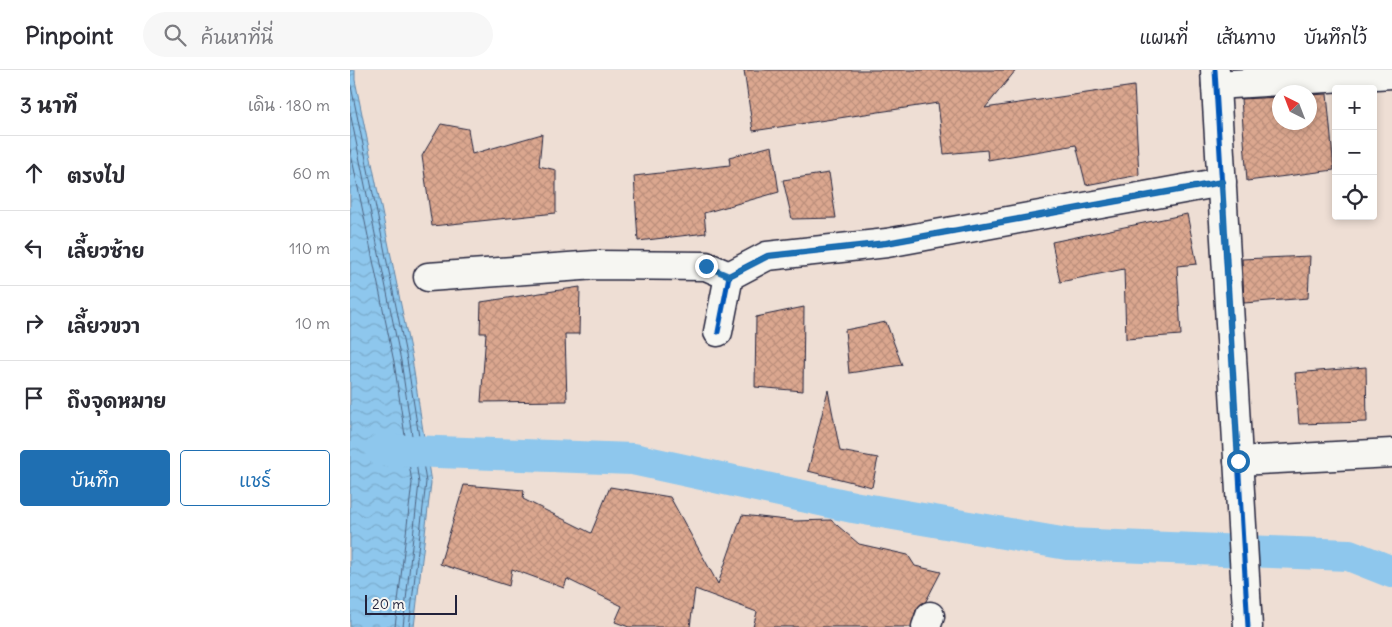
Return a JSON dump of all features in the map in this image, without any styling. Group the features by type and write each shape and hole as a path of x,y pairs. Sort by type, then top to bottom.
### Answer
{"street":[{"path":"1247,618 1216,78 1392,74"},
{"path":"729,276 768,256 886,243 1222,182"},
{"path":"428,277 596,265 706,266 729,276"},
{"path":"718,332 729,276"},
{"path":"1238,466 1392,453"}],"water":[{"path":"350,70 355,70 355,80 412,359 431,483 414,627 350,627"}],"building":[{"path":"744,70 1016,70 985,108 1134,86 1139,175 1086,185 1076,145 988,160 987,150 944,154 938,103 753,131"},
{"path":"1327,94 1332,170 1247,181 1241,99 1272,97 1272,130 1317,130 1317,95"},
{"path":"441,124 468,129 472,154 542,134 539,166 556,170 556,213 432,226 422,156"},
{"path":"772,146 779,192 704,213 706,233 638,241 634,176 730,165 729,157"},
{"path":"829,173 836,218 792,219 783,180"},
{"path":"1187,214 1197,264 1177,266 1181,335 1126,339 1124,269 1060,282 1052,242"},
{"path":"1310,256 1308,298 1244,303 1242,259"},
{"path":"580,287 579,334 565,334 567,401 481,402 486,333 480,333 481,302"},
{"path":"804,307 803,391 755,387 756,317"},
{"path":"886,322 902,365 849,373 845,330"},
{"path":"1366,367 1367,422 1299,424 1295,373"},
{"path":"828,390 840,451 878,458 872,487 808,471"},
{"path":"464,485 524,490 523,499 591,533 610,487 670,497 718,584 742,515 795,521 831,520 859,544 908,555 915,566 941,572 926,601 916,610 911,627 753,627 757,612 695,589 690,627 629,627 615,622 622,606 567,579 564,588 512,569 509,586 440,564"}],"waterway":[{"path":"381,450 633,459 853,507 1067,544 1349,555 1392,572"}],"cycle path":[{"path":"1215,70 1248,627"},
{"path":"718,332 729,276 767,256 887,243 1222,182"}],"route":[{"path":"706,266 729,276 768,256 886,243 1222,182 1238,461"}]}
